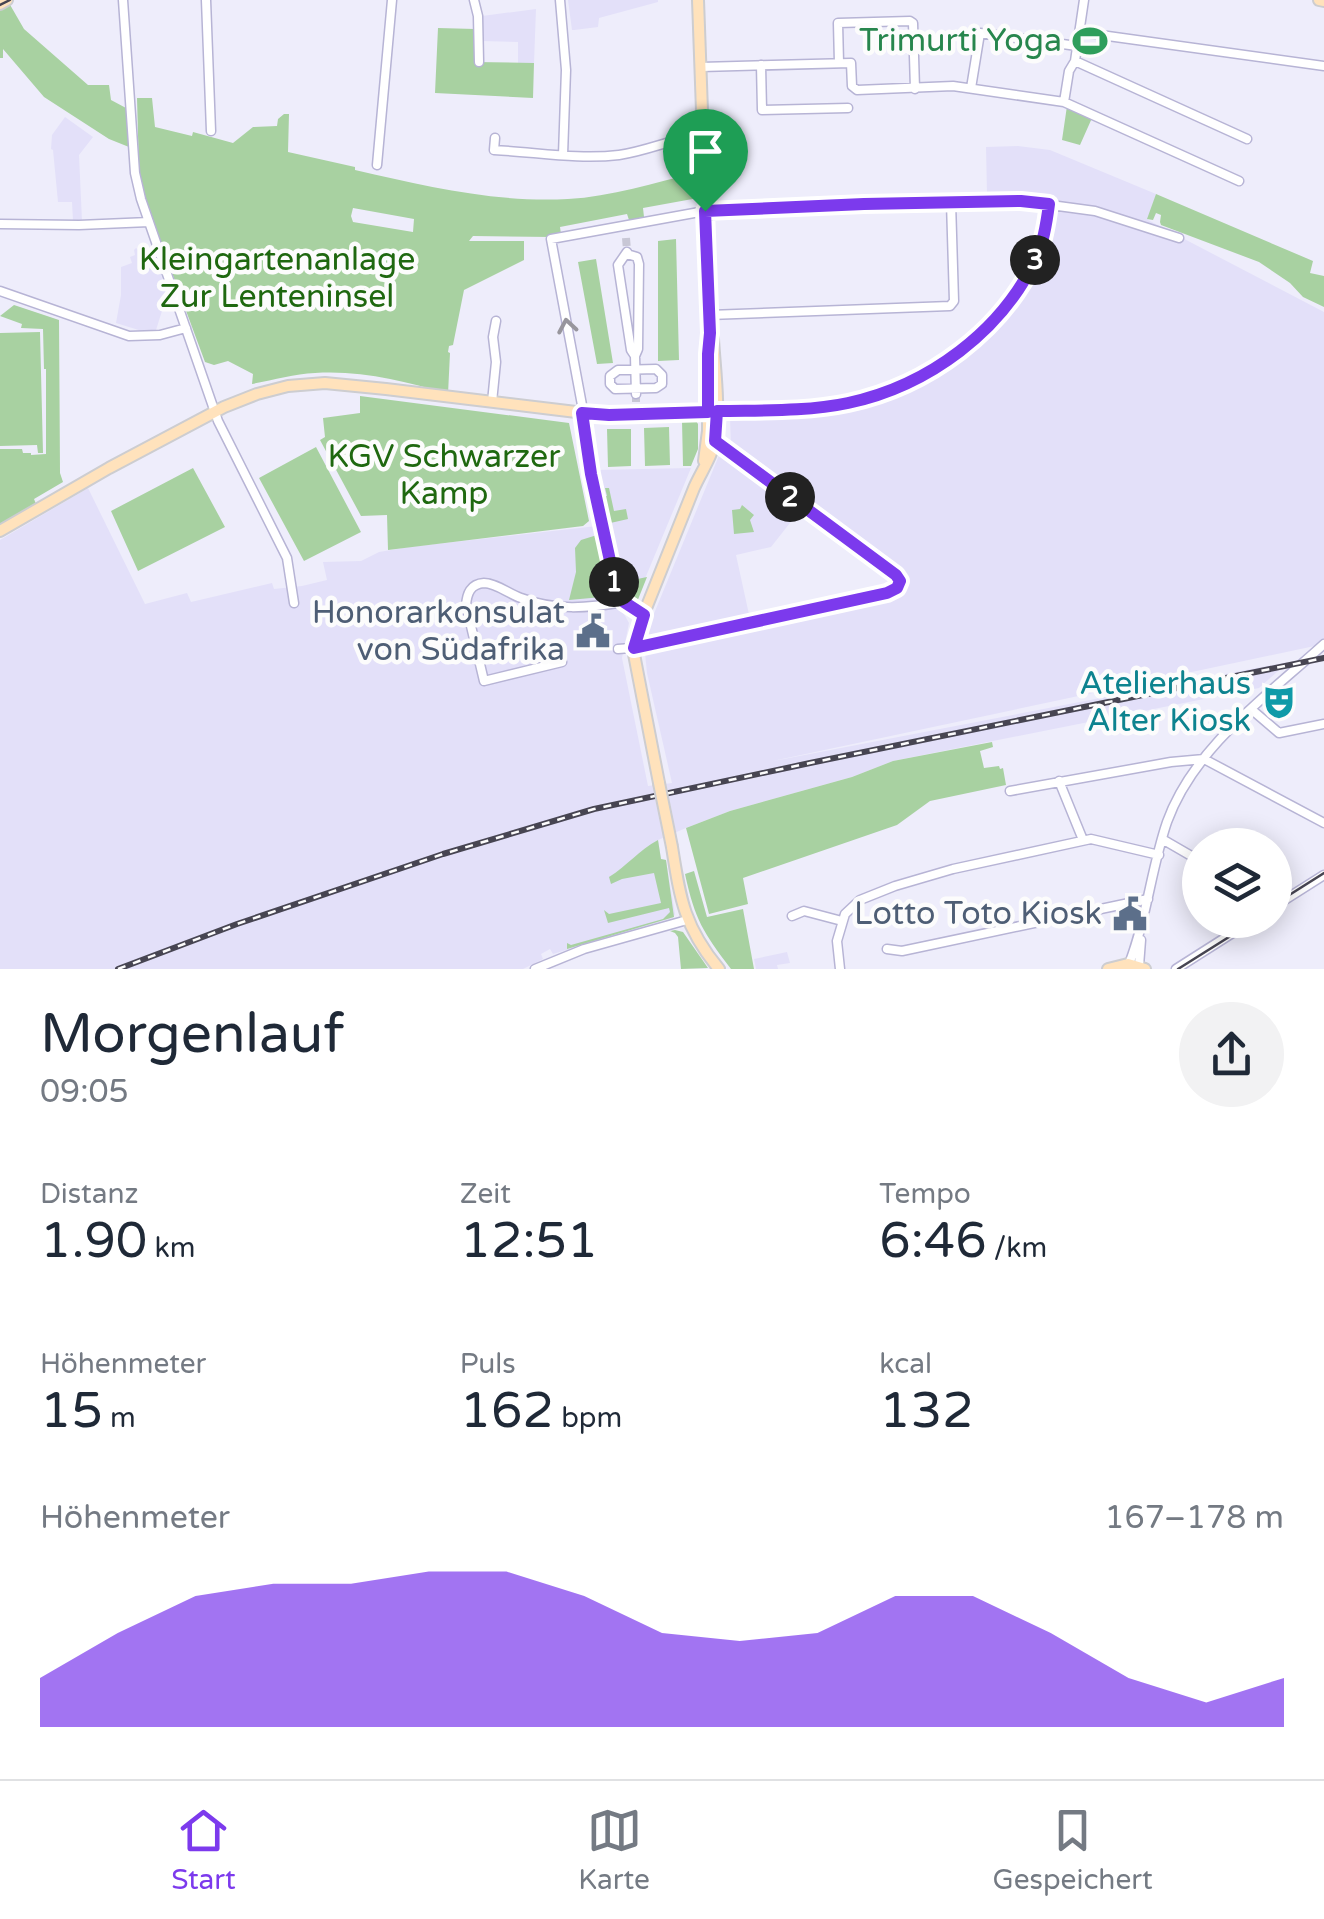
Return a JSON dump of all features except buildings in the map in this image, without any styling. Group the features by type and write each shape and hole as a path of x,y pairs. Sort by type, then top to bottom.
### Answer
{"main road":[{"path":"0,4 7,0"},
{"path":"698,0 715,441 704,464"},
{"path":"0,532 215,412 270,390 325,384 582,413 713,411"},
{"path":"713,411 704,464 634,648 686,920 719,969"},
{"path":"1108,969 1138,966"}],"street":[{"path":"124,0 135,174 224,437 288,558 296,596"},
{"path":"206,0 211,131"},
{"path":"377,164 392,0"},
{"path":"474,0 479,62"},
{"path":"560,0 566,70 563,155"},
{"path":"1064,102 1069,70 1076,61 1084,0"},
{"path":"839,63 838,23 910,20 916,89"},
{"path":"1080,32 1324,66"},
{"path":"971,88 980,33 1077,46"},
{"path":"1076,61 1247,138"},
{"path":"701,67 851,63 853,89 971,88 1064,102 1239,181"},
{"path":"760,65 762,110 848,108"},
{"path":"819,93 819,108"},
{"path":"495,138 494,155 594,157 620,155 702,135"},
{"path":"644,615 624,602 614,582 591,474 552,238 705,211 1021,201 1095,211 1179,238"},
{"path":"709,315 950,306 954,301 950,202"},
{"path":"713,411 844,404 906,386 934,369 963,348 1013,298 1038,254 1049,204"},
{"path":"0,224 149,222"},
{"path":"626,226 626,238"},
{"path":"635,356 618,265 627,252 640,264 636,391"},
{"path":"0,291 129,336 186,328"},
{"path":"492,402 496,321"},
{"path":"656,369 662,375 662,384 656,388 636,391 615,389 609,380 613,372 656,369"},
{"path":"618,649 887,593 900,581 715,441"},
{"path":"562,662 484,680 466,605 469,591 484,583 538,603 570,608 624,602"},
{"path":"1138,966 1140,936 1158,854 1176,803 1204,759 1251,709 1324,644"},
{"path":"1251,709 1279,733 1324,724"},
{"path":"1010,791 1204,759 1324,824"},
{"path":"1059,782 1083,840"},
{"path":"840,969 836,950 845,914 860,900 895,886 953,868 1091,839 1158,854"},
{"path":"1162,840 1182,850"},
{"path":"1292,895 1324,875"},
{"path":"887,950 902,952 1148,899"},
{"path":"792,916 804,911 842,921"},
{"path":"535,969 584,949 686,920"},
{"path":"1176,969 1225,938"}],"shaded area":[{"path":"568,0 658,2 599,18 598,27 572,30"},
{"path":"536,9 534,63 518,63 518,42 481,41 482,16"},
{"path":"65,117 93,137 79,155 82,221 73,221 72,202 58,202 52,135"},
{"path":"986,147 1050,150 1156,194 1148,220 1324,312 1324,644 768,762 1288,662 1259,688 893,761 686,828 658,840 661,859 666,860 673,918 553,954 550,949 541,954 543,959 523,969 0,969 0,540 88,488 145,604 187,593 191,602 272,583 274,589 302,586 327,580 323,562 361,561 379,552 597,526 610,589 629,623 622,658 648,786 672,783 645,653 893,598 907,588 903,575 731,448 730,417 845,410 907,391 971,348 1009,311 1037,267 1055,200 987,194"},
{"path":"136,248 159,268 167,295 156,330 145,332 116,323 121,267 132,263 130,257 135,255"},
{"path":"720,453 801,509 771,547 736,555 750,619 650,639 651,621"},
{"path":"691,468 637,598 620,586 595,470"},
{"path":"787,952 790,963 777,965 778,969 756,969 754,959"}],"green space":[{"path":"9,3 24,29 88,85 109,85 111,100 126,108 129,147 109,139 44,97 3,49 0,58 0,9"},
{"path":"438,28 475,29 475,62 534,63 533,98 435,93"},
{"name":"Kleingartenanlage Zur Lenteninsel","path":"137,98 152,98 155,127 233,143 253,127 277,126 278,119 289,114 288,152 434,187 487,196 568,199 697,173 698,198 643,208 644,217 629,220 627,214 560,227 561,234 552,237 473,236 469,241 524,241 524,260 464,290 453,345 448,352 448,394 349,373 307,374 252,384 253,374 228,361 214,365 205,362 148,208 139,171","holes":["353,208 414,219 413,232 353,222 351,216"]},
{"path":"1067,106 1092,118 1080,145 1062,140"},
{"path":"1156,194 1313,261 1310,273 1324,276 1324,307 1303,297 1259,262 1161,225 1161,215 1156,213 1153,220 1147,219"},
{"path":"676,239 679,360 658,361 658,241"},
{"path":"596,259 613,363 597,364 578,262"},
{"path":"14,305 59,320 63,482 0,526 0,449 46,454 43,329 21,328 22,324 0,316"},
{"path":"40,332 43,453 38,453 37,445 0,446 0,333"},
{"name":"KGV Schwarzer Kamp","path":"360,396 569,423 589,521 583,526 388,550 387,515 361,516 320,440 325,437 323,418 360,413"},
{"path":"682,421 698,424 698,449 691,466 683,466"},
{"path":"669,427 670,465 645,466 644,428"},
{"path":"607,429 631,429 631,466 608,467"},
{"path":"316,447 361,532 304,561 259,478"},
{"path":"193,468 225,527 138,571 111,511"},
{"path":"605,488 609,488 614,511 626,509 628,519 606,524 600,497 607,496"},
{"path":"742,505 754,515 750,520 754,532 734,534 732,510"},
{"path":"597,535 608,590 602,597 569,600 576,572 575,548 581,540"},
{"path":"618,561 623,582 647,577 637,602 620,586 614,562"},
{"path":"992,742 993,747 980,751 984,768 1003,768 1006,785 930,801 897,825 743,878 748,904 709,914 686,828 893,761"},
{"path":"658,840 661,859 666,860 674,917 567,949 567,943 663,919 670,912 669,908 608,923 604,910 609,914 661,903 654,873 611,884 609,877"},
{"path":"694,871 707,917 743,909 754,969 731,969 707,935 692,903 685,874"},
{"path":"670,931 683,932 708,968 681,969 678,937"}],"tunnel":[{"path":"626,238 627,250"},
{"path":"636,394 636,406"}],"tram line":[{"path":"0,5 10,0"},
{"path":"1292,893 1324,873"},
{"path":"1178,969 1227,938"}],"railway":[{"path":"118,969 443,854 594,809 1324,658"}],"place":[{"name":"Trimurti Yoga","path":"1090,41"},
{"name":"Honorarkonsulat von Südafrika","path":"593,631"},
{"name":"Atelierhaus Alter Kiosk","path":"1279,702"},
{"name":"Lotto Toto Kiosk","path":"1130,914"}],"route":[{"path":"949,202 1049,204 1038,254 1013,298 963,348 934,369 906,386 844,404 717,411 715,441 896,575 900,581 897,588 634,648 644,615 624,602 616,588 582,413 708,412 710,333 705,211 949,202"}]}
